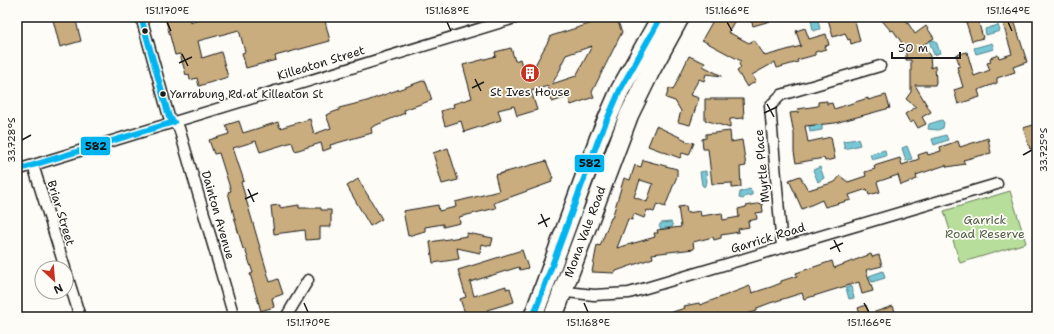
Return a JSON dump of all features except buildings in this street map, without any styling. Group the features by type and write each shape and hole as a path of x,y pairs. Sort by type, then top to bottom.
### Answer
{"highway":[{"name":"Mona Vale Road","path":"533,317 599,138 620,90 661,17"},
{"name":"Mona Vale Road","path":"553,317 629,114 680,17"}],"street":[{"name":"Dainton Avenue","path":"141,17 170,117 179,128 234,317"},
{"name":"Killeaton Street","path":"17,170 518,17"},
{"name":"Myrtle Place","path":"782,247 770,106 781,95 880,66"},
{"name":"Briar Street","path":"33,165 63,260"},
{"name":"Garrick Road","path":"544,288 562,292 594,295 629,293 997,184"},
{"path":"286,317 308,280"},
{"path":"74,298 80,317"}],"green space":[{"name":"Garrick Road Reserve","path":"1010,191 1026,243 960,263 944,211"}],"water":[{"path":"817,17 820,29 813,31 811,19"},
{"path":"998,25 1000,31 986,35 985,29"},
{"path":"929,41 936,41 940,53 934,55"},
{"path":"992,43 994,49 976,54 974,48"},
{"path":"942,120 944,123 943,128 938,130 928,129 929,124"},
{"path":"822,124 822,130 810,132 809,126"},
{"path":"946,135 948,140 934,145 932,139"},
{"path":"858,139 860,145 845,149 843,141"},
{"path":"907,146 912,159 906,161 902,148"},
{"path":"885,150 886,156 872,160 870,154"},
{"path":"820,167 824,178 818,182 813,170"},
{"path":"706,171 707,182 704,187 702,185 700,172"},
{"path":"750,189 752,191 752,195 746,196 743,199 739,198 740,192"},
{"path":"671,222 672,227 661,229 659,226 661,223"},
{"path":"883,271 885,278 872,282 869,276"},
{"path":"851,286 854,298 849,299 846,288"}],"transit line":[{"name":"582","path":"141,17 169,117 174,122"},
{"name":"582","path":"533,317 599,138 620,90 661,17"},
{"name":"582","path":"17,170 174,122"}],"place":[{"name":"St Ives House","path":"530,73"},
{"name":"Yarrabung Rd at Killeaton St","path":"163,94"}]}
